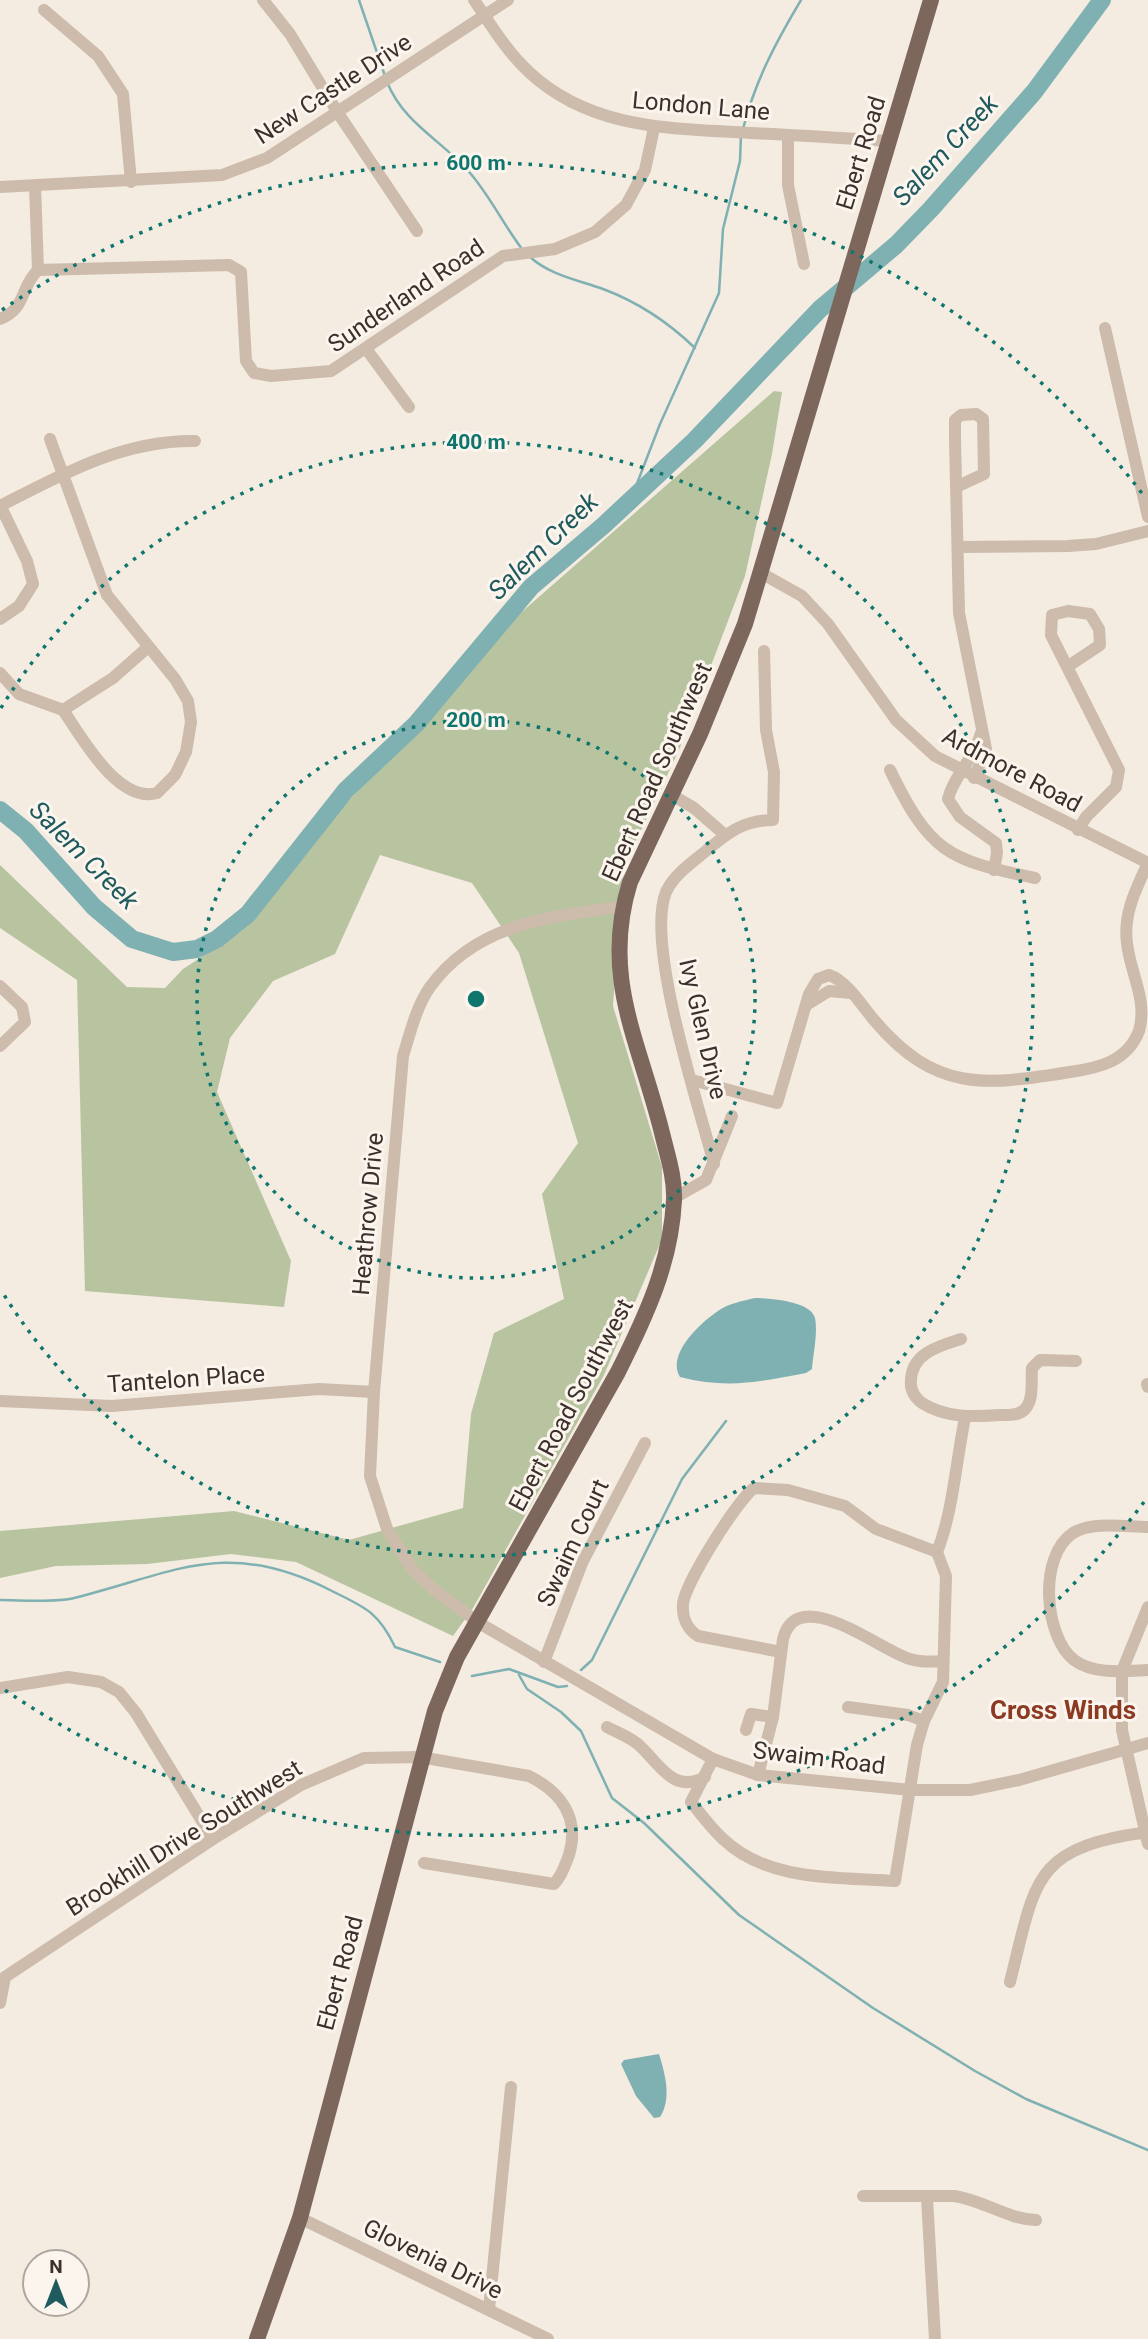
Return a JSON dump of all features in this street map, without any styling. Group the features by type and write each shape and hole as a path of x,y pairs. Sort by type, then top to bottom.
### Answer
{"main road":[{"name":"Ebert Road","path":"834,319 931,0"},
{"name":"Ebert Road Southwest","path":"478,1623 642,1326 663,1270 674,1198 659,1122 620,988 617,954 622,906 630,882 728,673 834,319"},
{"name":"Ebert Road","path":"257,2339 300,2218 420,1757 457,1657 478,1623"}],"street":[{"path":"263,0 290,34 338,113 417,231"},
{"name":"London Lane","path":"474,0 518,61 565,98 611,118 654,128 889,141"},
{"name":"New Castle Drive","path":"0,187 222,175 267,158 508,0"},
{"path":"44,10 99,56 122,94 131,182"},
{"name":"Sunderland Road","path":"38,270 229,265 241,272 246,361 254,373 271,376 331,371 367,350 503,256 555,249 595,232 625,205 645,170 654,128"},
{"path":"788,135 788,185 804,264"},
{"path":"0,319 10,315 25,297 27,280 38,270 35,186"},
{"path":"1105,328 1148,517"},
{"path":"367,350 409,407"},
{"path":"956,486 984,474 983,419 976,414 961,415 955,420 956,486 959,613 981,733 969,775 951,786 948,799 960,817 996,843 998,853 994,870"},
{"path":"0,673 19,694 63,710 111,775 140,793 157,793 180,768 190,735 191,714 182,690 107,595 50,439"},
{"path":"0,619 19,606 33,584 27,561 0,506 61,475 115,452 173,440 195,441"},
{"path":"958,547 1096,544 1148,531"},
{"name":"Ardmore Road","path":"759,572 802,596 828,624 895,720 916,741 969,775 1148,863"},
{"path":"1067,667 1100,645 1099,629 1090,614 1068,611 1052,615 1051,635 1067,667 1119,770 1116,787 1086,817 1078,830"},
{"path":"63,710 113,678 147,648"},
{"name":"Ivy Glen Drive","path":"714,1164 663,963 663,906 673,880 725,835 737,826 756,820 773,820 774,772 766,730 764,651"},
{"path":"890,770 917,819 938,843 964,862 1035,878"},
{"path":"672,795 694,808 725,835"},
{"path":"692,1080 777,1103 799,1022 808,1004 829,991 851,993 895,1045 912,1058 948,1076 970,1081 1020,1080 1100,1068 1127,1050 1138,1032 1142,1012 1141,990 1127,944 1126,921 1130,903 1148,863"},
{"name":"Heathrow Drive","path":"511,1643 478,1623 412,1569 387,1530 370,1476 374,1392 403,1056 430,987 455,961 485,940 516,924 622,906"},
{"path":"0,986 22,1007 25,1022 0,1046"},
{"name":"Ivy Glen Drive","path":"714,1164 733,1116"},
{"path":"674,1198 699,1186 714,1164"},
{"path":"961,1339 937,1346 920,1357 912,1369 910,1383 914,1395 923,1403 965,1418 1018,1414 1026,1409 1031,1396 1032,1367 1040,1360 1076,1361"},
{"name":"Tantelon Place","path":"0,1401 112,1406 319,1389 374,1392"},
{"path":"713,1759 691,1802 723,1839 748,1858 794,1874 895,1881 924,1721 943,1682 946,1576 937,1552 948,1526 953,1475 965,1418"},
{"name":"Swaim Court","path":"544,1662 582,1563 645,1443"},
{"path":"781,1652 698,1636 689,1628 683,1612 684,1599 701,1565 739,1503 754,1488 788,1490 845,1506 876,1529 937,1552"},
{"path":"1148,1527 1090,1528 1073,1533 1061,1545 1051,1567 1048,1594 1065,1648 1075,1661 1099,1670 1148,1670"},
{"path":"1010,1982 1028,1910 1036,1887 1046,1873 1062,1857 1095,1840 1147,1837 1122,1730 1122,1671 1148,1607"},
{"path":"758,1775 773,1717 786,1627 793,1621 809,1617 838,1622 910,1659 943,1661"},
{"name":"Swaim Road","path":"511,1643 713,1759 758,1775 911,1790 970,1790 1019,1780 1148,1743"},
{"path":"0,1688 68,1677 101,1682 119,1692 136,1713 213,1839"},
{"path":"848,1707 908,1714 924,1721"},
{"path":"746,1730 751,1714 773,1717"},
{"path":"607,1727 639,1745 663,1773 677,1782 697,1782 705,1777"},
{"name":"Brookhill Drive Southwest","path":"0,2003 5,1978 213,1839 301,1784 364,1758 420,1757 505,1770 536,1779 564,1802 572,1820 573,1842 565,1866 554,1884 424,1863"},
{"path":"489,2309 511,2087"},
{"path":"863,2196 966,2198 1018,2219 1037,2220"},
{"path":"927,2198 935,2339"},
{"name":"Glovenia Drive","path":"300,2218 548,2339"}],"green space":[{"path":"774,391 782,392 772,454 745,576 679,750 623,868 613,1006 662,1167 662,1239 604,1375 473,1608 453,1636 296,1562 231,1554 147,1564 56,1566 0,1578 0,1531 234,1511 349,1540 463,1508 471,1414 494,1333 564,1299 542,1194 578,1143 519,953 472,883 380,855 335,954 273,981 230,1038 217,1092 291,1261 284,1307 85,1291 77,980 0,928 0,865 127,987 165,988 183,969 240,932 316,837 508,624"}],"water":[{"path":"755,1298 798,1304 812,1312 816,1330 812,1369 806,1373 743,1383 713,1383 680,1377 678,1359 694,1331 722,1308"},
{"path":"659,2054 667,2094 664,2110 660,2117 654,2118 636,2096 621,2064 624,2060"}],"waterway":[{"path":"359,0 385,76"},
{"path":"743,129 767,62 801,0"},
{"name":"Salem Creek","path":"0,810 26,831 94,907 132,939 173,952 197,949 217,939 248,914 346,790 416,724 531,587 604,525 694,441 820,309 896,245 931,209 1034,92 1102,0"},
{"path":"387,82 394,97 413,121 459,161 477,182 522,249"},
{"path":"631,499 660,424 719,293 723,229 740,161 741,135"},
{"path":"529,256 555,272 616,294 640,307 663,321 695,348"},
{"path":"581,1670 592,1660 682,1479 726,1421"},
{"path":"0,1600 66,1600 200,1565 260,1565 293,1574 352,1601 376,1618 395,1647 440,1662"},
{"path":"472,1676 509,1669 558,1687 567,1686"},
{"path":"519,1675 527,1689 561,1712 581,1731 612,1798 644,1823 739,1915 873,2008 975,2071 1026,2099 1148,2150"}],"district":[{"name":"Cross Winds","path":"1063,1710"}]}
